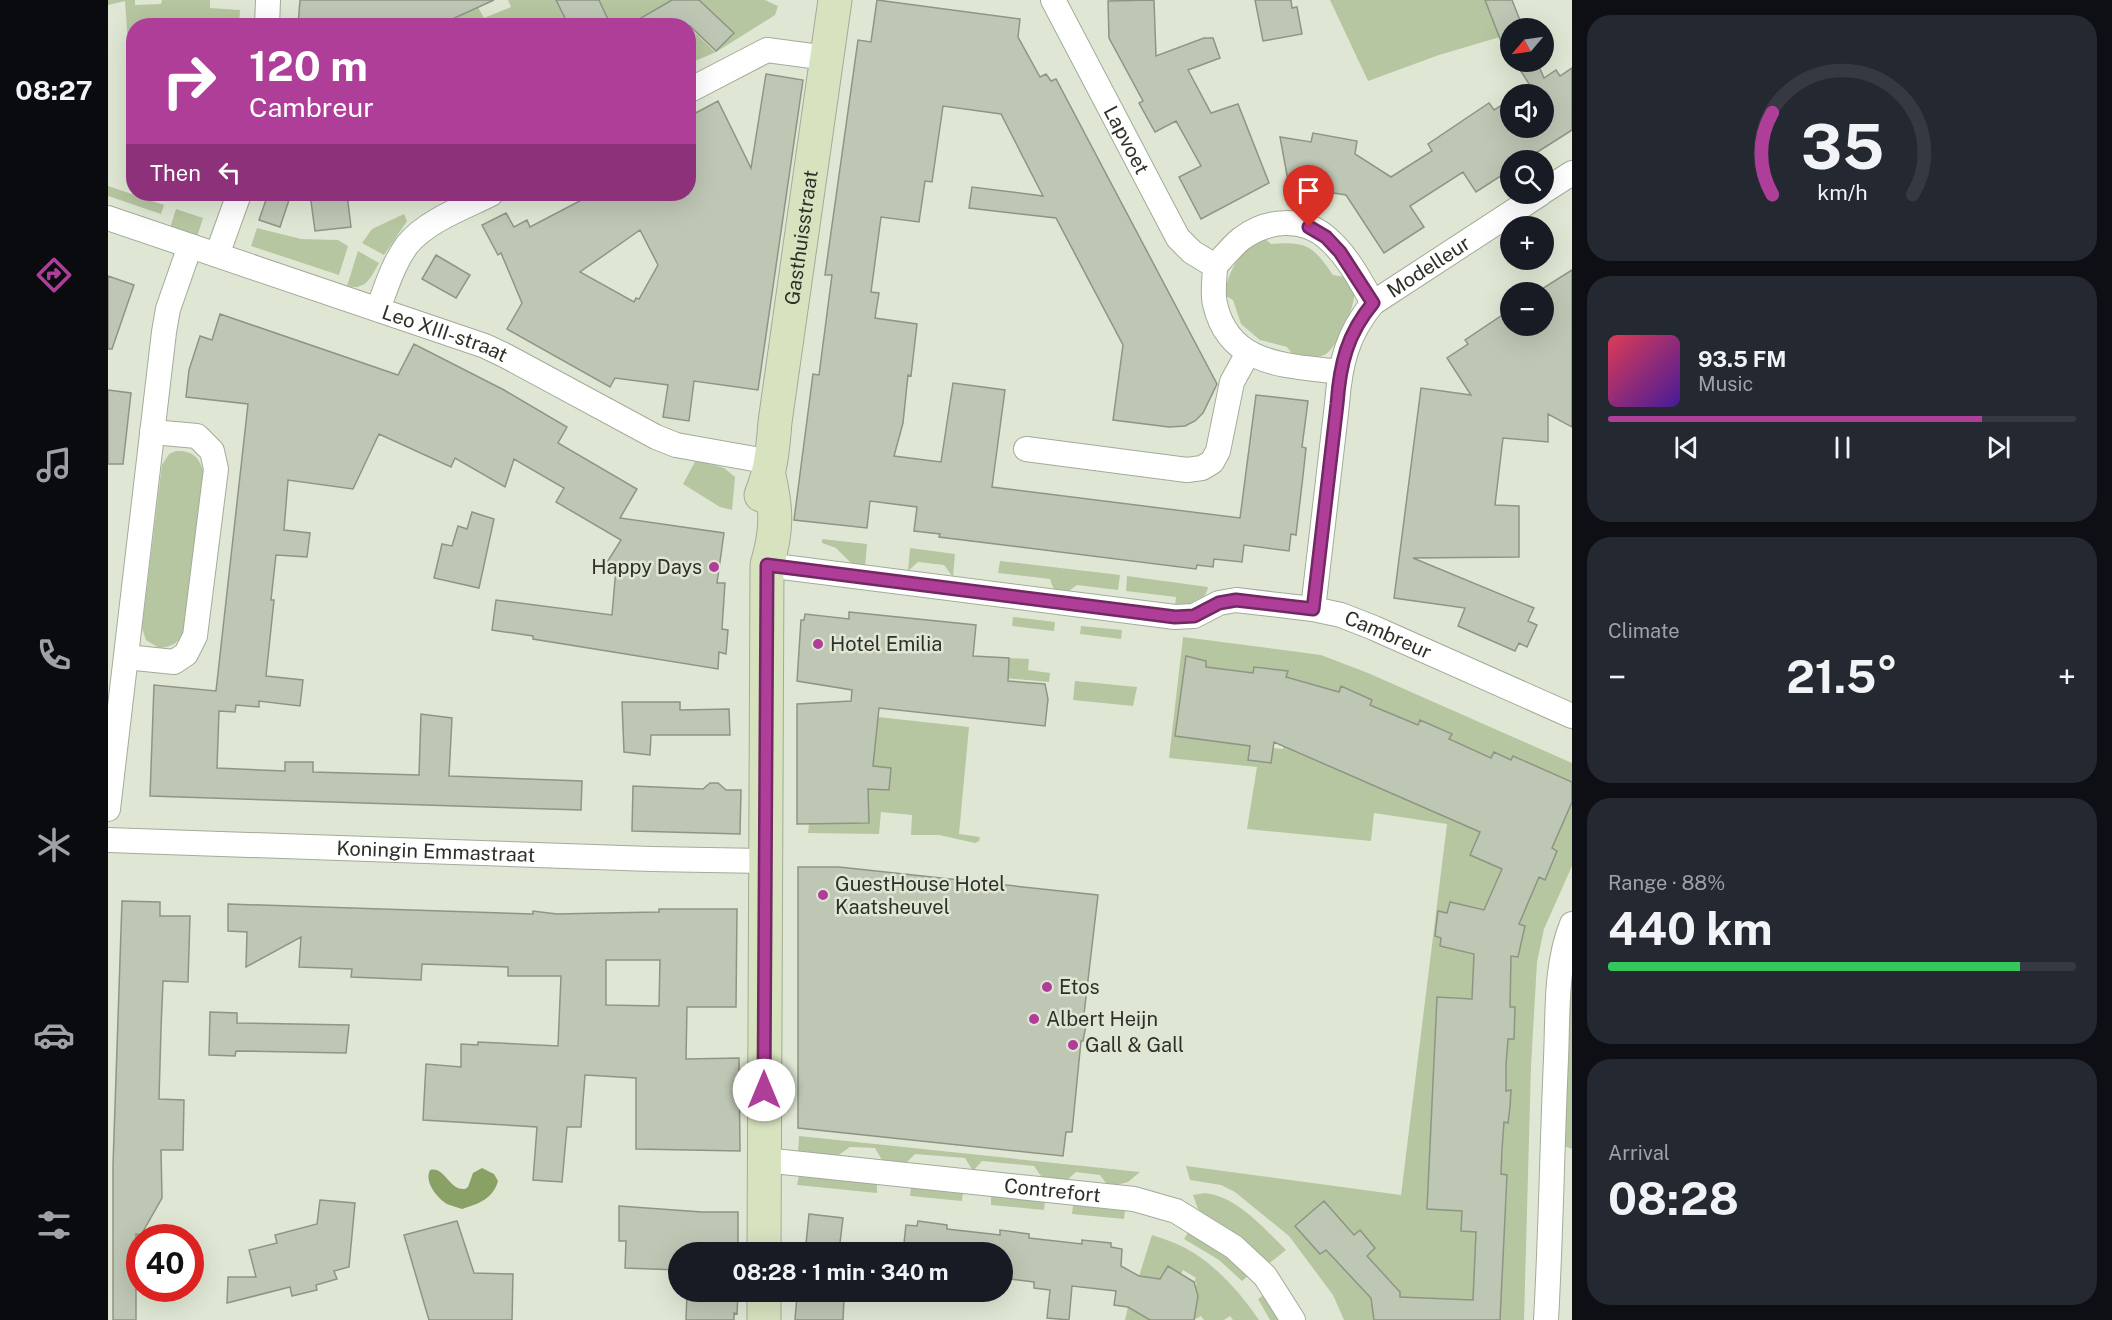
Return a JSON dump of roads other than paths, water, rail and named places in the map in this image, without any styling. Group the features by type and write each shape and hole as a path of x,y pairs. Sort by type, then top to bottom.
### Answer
{"street":[{"path":"267,18 268,0"},
{"name":"Gasthuisstraat","path":"764,1242 767,565 773,545 776,506 770,469 835,0"},
{"name":"Lapvoet","path":"1053,0 1178,238 1191,252 1215,266"},
{"path":"696,87 767,50 827,57"},
{"name":"Modelleur","path":"1554,184 1572,173"},
{"path":"217,255 236,201"},
{"path":"378,309 394,268 407,245 423,229 477,201"},
{"name":"Modelleur","path":"1313,609 1339,372 1352,332 1359,319 1373,303 1524,204"},
{"name":"Leo XIII-straat","path":"108,218 485,346 656,437 676,445 770,469"},
{"path":"1339,372 1263,361 1235,343 1222,326 1214,302 1215,266 1240,240 1270,224 1286,222 1309,227 1326,237 1340,252 1373,303"},
{"path":"108,809 168,309 190,246"},
{"path":"1026,449 1187,470 1202,468 1212,462 1218,451 1232,382 1248,353"},
{"path":"126,657 174,662 186,654 195,636 216,469 212,451 196,436 152,432"},
{"name":"Cambreur","path":"767,565 1175,617 1194,616 1219,603 1236,600 1313,609 1341,615 1374,628 1572,716"},
{"name":"Koningin Emmastraat","path":"108,840 765,861"},
{"path":"1546,1320 1561,956 1572,924"},
{"name":"Contrefort","path":"764,1160 1125,1197 1176,1211 1218,1236 1265,1276 1293,1320"},
{"path":"1552,1200 1572,1174"},
{"path":"764,1302 764,1320"}],"place":[{"name":"Happy Days","path":"714,567"},
{"name":"Hotel Emilia","path":"818,644"},
{"name":"GuestHouse Hotel Kaatsheuvel","path":"823,895"},
{"name":"Etos","path":"1047,987"},
{"name":"Albert Heijn","path":"1034,1019"},
{"name":"Gall & Gall","path":"1073,1045"}]}
